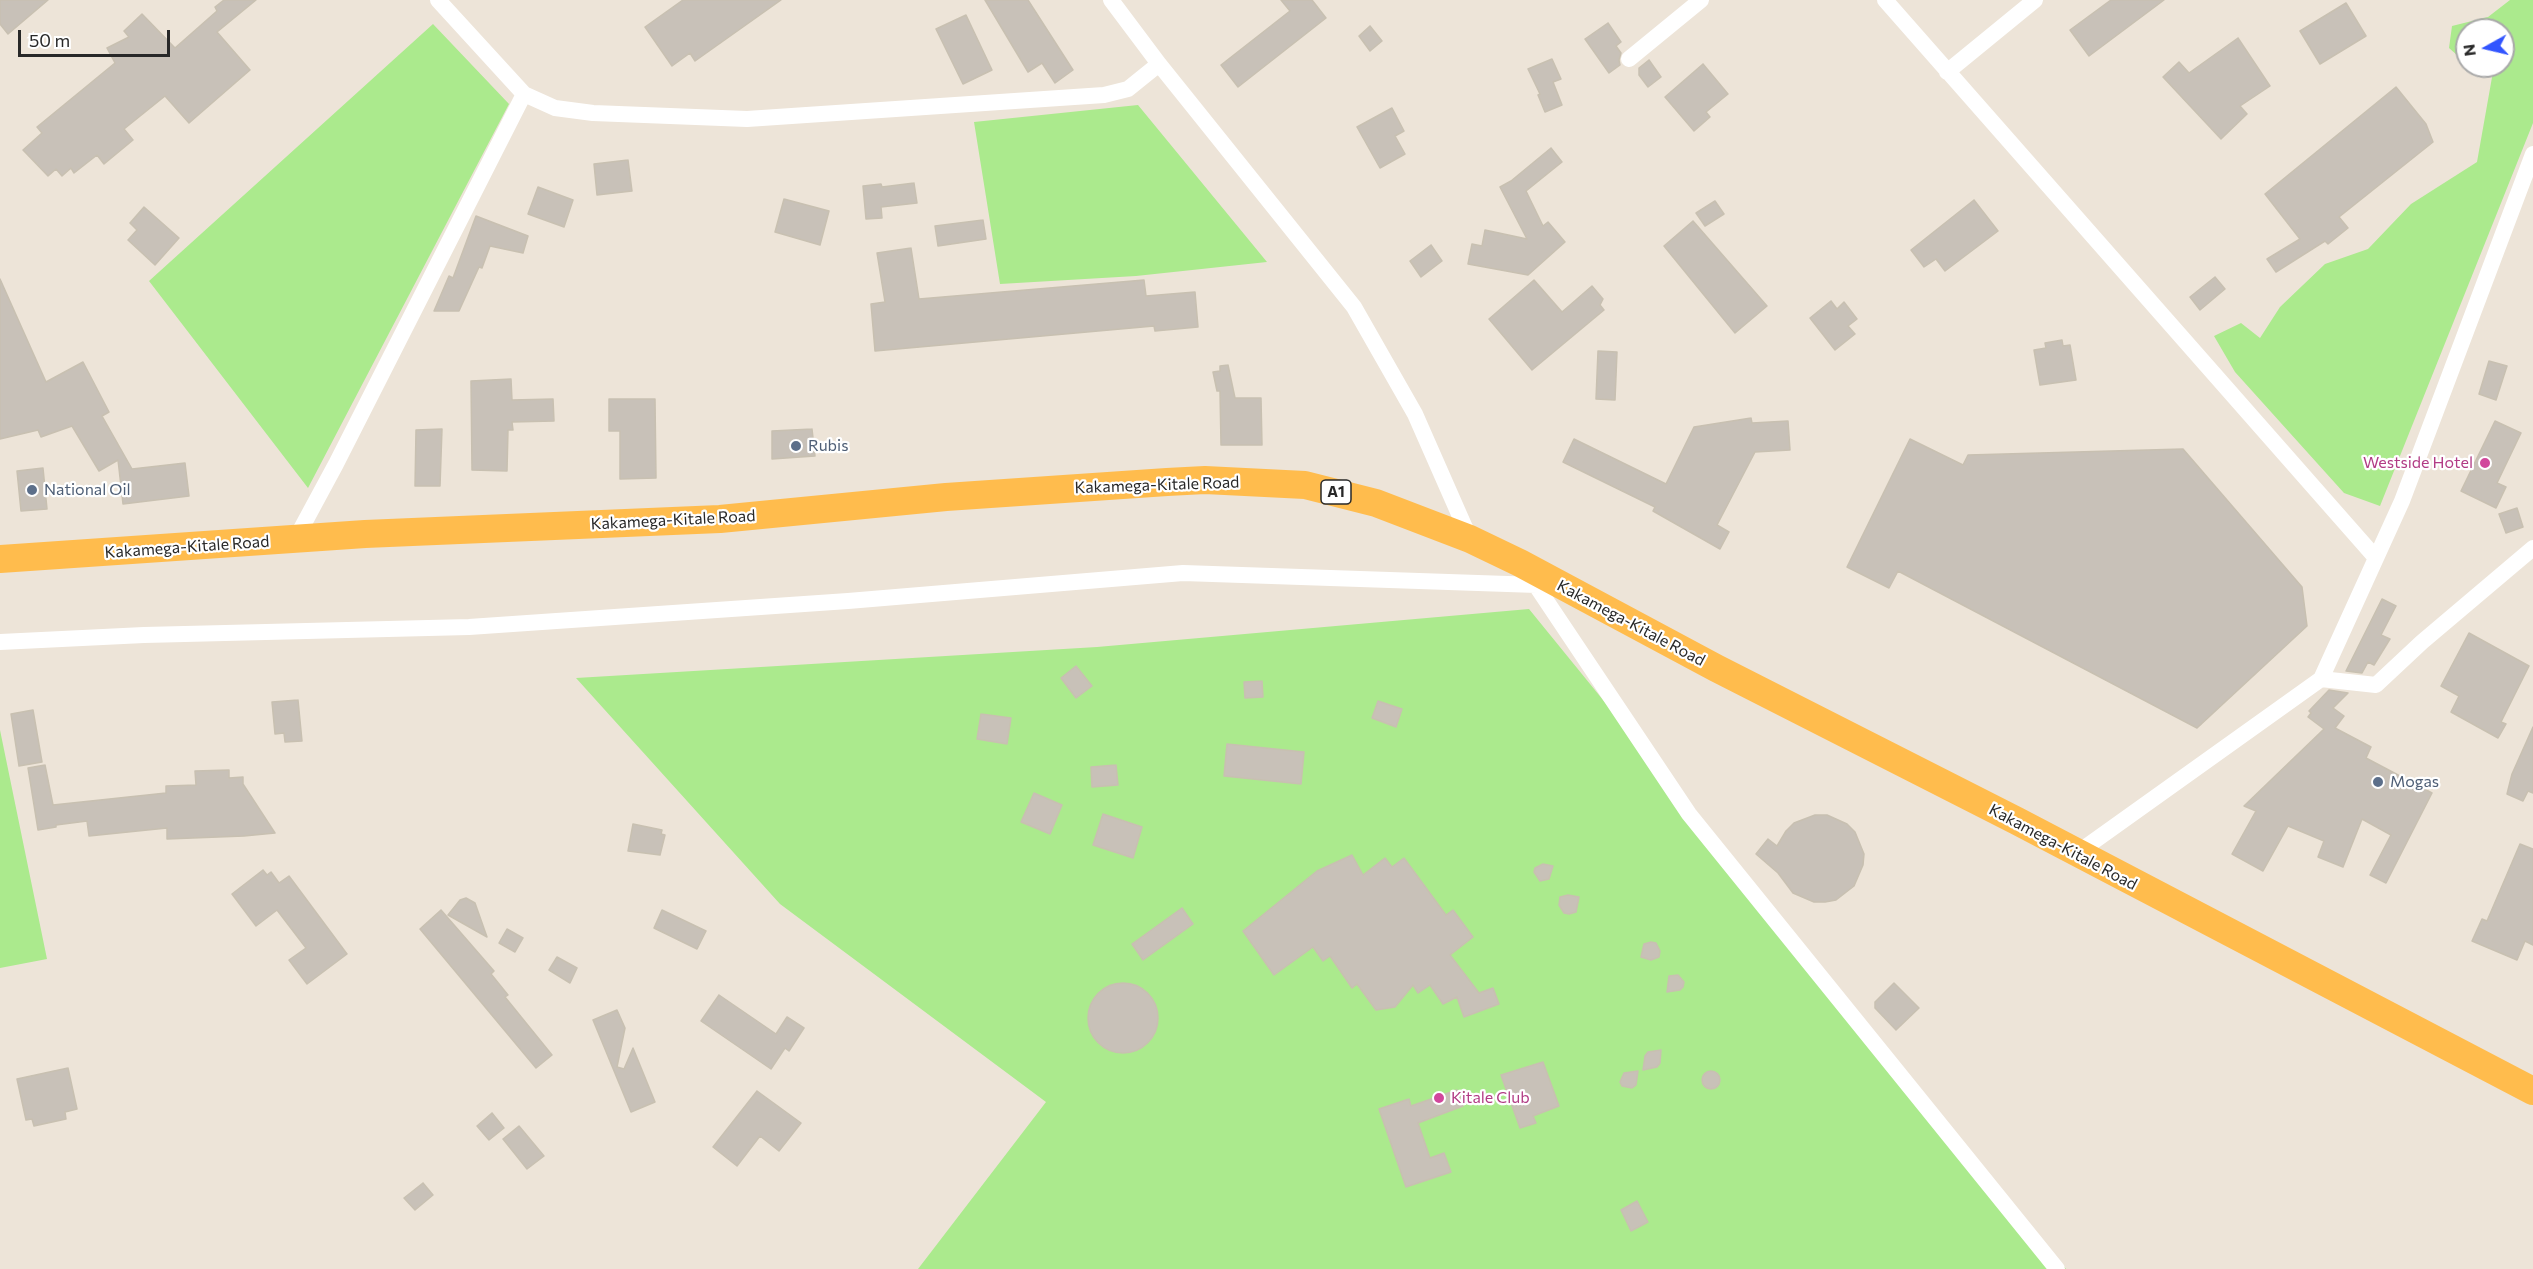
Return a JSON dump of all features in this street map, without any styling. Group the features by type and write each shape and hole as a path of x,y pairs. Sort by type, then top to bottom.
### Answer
{"highway":[{"name":"Kakamega-Kitale Road","path":"0,559 375,533 720,519 946,497 1205,480 1305,484 1376,503 1470,539 1528,574 1716,668 2533,1090"}],"street":[{"path":"438,0 524,94 555,108 592,113 747,119 1104,95 1128,89 1159,63"},
{"path":"1111,0 1354,307 1415,414 1470,539"},
{"path":"1629,59 1701,0"},
{"path":"1885,0 2376,558"},
{"path":"1947,72 2035,0"},
{"path":"295,540 524,94"},
{"path":"2076,854 2321,680 2402,501 2533,154"},
{"path":"2321,680 2376,685 2422,642 2533,548"},
{"path":"0,642 144,635 469,627 848,601 1183,573 1528,574 1689,814 2057,1269"}],"green space":[{"path":"2510,0 2533,0 2533,123 2380,506 2344,493 2235,372 2214,336 2241,323 2260,338 2280,307 2325,264 2368,249 2411,204 2477,162 2492,78 2515,78 2515,18 2484,18"},
{"path":"433,24 509,104 308,488 149,281"},
{"path":"2455,25 2455,53 2449,48 2452,26"},
{"path":"1138,105 1267,262 1136,276 1000,284 974,122"},
{"path":"1529,609 2066,1269 918,1269 1046,1102 780,904 576,678 1097,647"},
{"path":"0,730 47,959 0,968"}],"building":[{"path":"0,0 48,0 8,34 0,24"},
{"path":"224,0 256,0 217,32 250,70 189,123 165,96 124,129 133,140 104,164 97,155 74,173 71,168 62,176 56,169 48,176 23,150 42,133 37,127 115,63 107,48 129,37 124,31 142,14 175,48 217,11 215,7"},
{"path":"683,0 781,0 695,61 690,53 672,66 645,27"},
{"path":"985,0 1028,0 1073,70 1055,83 1042,63 1028,72"},
{"path":"1281,0 1312,0 1326,18 1238,87 1221,65 1290,11"},
{"path":"2111,0 2164,0 2089,56 2070,30"},
{"path":"2346,3 2366,36 2320,64 2300,31"},
{"path":"966,15 992,70 963,84 936,29"},
{"path":"1608,23 1621,42 1616,46 1621,53 1620,65 1609,73 1585,39"},
{"path":"1370,26 1382,41 1370,51 1359,36"},
{"path":"2238,38 2270,86 2240,106 2247,114 2221,139 2163,77 2179,62 2189,73"},
{"path":"1552,59 1561,79 1553,82 1562,105 1545,112 1538,95 1540,94 1528,69"},
{"path":"1649,60 1661,77 1648,87 1639,75 1639,68"},
{"path":"1703,64 1728,94 1706,112 1710,117 1694,131 1665,97"},
{"path":"2396,87 2426,124 2433,142 2339,217 2348,228 2328,244 2325,241 2276,272 2267,259 2300,239 2265,194"},
{"path":"1392,108 1404,131 1395,136 1405,154 1380,168 1357,127"},
{"path":"1551,148 1562,162 1526,191 1543,226 1548,222 1565,242 1528,275 1468,264 1472,244 1482,246 1485,230 1527,239 1500,187 1511,181"},
{"path":"628,160 632,191 597,195 594,164"},
{"path":"914,183 917,203 881,207 882,218 866,219 863,186 881,184 882,187"},
{"path":"538,187 573,200 564,227 528,214"},
{"path":"784,199 829,211 820,245 775,232"},
{"path":"1974,200 1998,231 1945,271 1936,259 1924,267 1911,250"},
{"path":"1715,201 1724,214 1705,226 1696,213"},
{"path":"144,207 179,238 155,265 128,240 137,230 130,223"},
{"path":"476,216 528,236 523,253 490,246 482,268 479,267 459,311 434,311 449,276 453,278"},
{"path":"983,220 986,239 938,246 935,226"},
{"path":"1693,221 1767,306 1735,333 1664,246"},
{"path":"1431,245 1442,261 1421,277 1410,261"},
{"path":"911,248 919,299 1144,280 1146,296 1195,292 1198,327 1155,331 1154,326 875,351 871,304 885,302 877,253"},
{"path":"2215,277 2225,289 2200,310 2190,297"},
{"path":"0,279 46,382 83,362 109,412 102,416 132,469 185,463 189,496 123,504 118,460 99,471 72,426 41,437 38,430 0,439"},
{"path":"1534,280 1562,312 1592,286 1603,299 1600,305 1604,310 1532,370 1489,319"},
{"path":"1831,301 1837,309 1844,302 1857,319 1848,326 1855,334 1835,350 1810,318"},
{"path":"2062,340 2063,346 2070,345 2076,380 2040,385 2034,350 2046,348 2045,343"},
{"path":"1598,351 1617,352 1615,400 1596,399"},
{"path":"2489,361 2507,366 2496,400 2479,394"},
{"path":"1228,365 1235,398 1261,398 1262,445 1221,445 1220,391 1217,391 1213,372 1220,371 1220,366"},
{"path":"511,379 512,400 553,399 554,421 512,422 513,430 508,430 507,471 472,470 471,381"},
{"path":"609,399 655,399 656,478 620,479 620,431 609,431"},
{"path":"1751,418 1752,423 1788,421 1790,450 1755,452 1717,525 1729,532 1720,549 1653,511 1655,507 1563,462 1574,439 1666,484 1694,427"},
{"path":"2495,421 2521,433 2497,483 2506,487 2496,508 2461,491"},
{"path":"442,429 440,486 415,486 416,430"},
{"path":"812,429 815,456 772,459 772,431"},
{"path":"1910,439 1963,465 1968,455 2183,449 2302,587 2307,626 2197,728 1898,571 1889,588 1847,567"},
{"name":"National Oil","path":"43,468 47,509 21,511 17,471"},
{"path":"2517,508 2523,527 2506,533 2499,514"},
{"path":"2382,599 2396,606 2381,635 2390,639 2374,665 2368,662 2362,673 2346,671"},
{"path":"2469,633 2529,666 2501,722 2506,724 2498,738 2451,712 2459,696 2441,686"},
{"path":"1076,666 1092,686 1076,698 1061,678"},
{"path":"1262,681 1263,697 1245,698 1244,682"},
{"path":"2329,690 2348,693 2333,708 2344,716 2335,728 2371,747 2366,758 2432,793 2386,883 2370,875 2391,835 2362,819 2343,867 2318,857 2324,841 2288,826 2263,871 2232,854 2256,811 2244,806 2324,729 2308,717 2311,713 2309,711"},
{"path":"298,700 302,741 285,742 284,733 275,734 272,702"},
{"path":"1378,701 1402,709 1396,727 1372,718"},
{"path":"33,710 42,762 19,766 11,714"},
{"path":"981,714 1011,718 1007,744 977,739"},
{"path":"2533,727 2533,793 2528,791 2523,801 2507,794 2512,774"},
{"path":"1227,744 1304,752 1301,784 1224,776"},
{"path":"45,765 53,805 166,793 166,786 196,785 195,771 229,770 229,778 243,777 243,784 275,833 167,839 167,828 89,836 87,821 38,830 28,768"},
{"path":"1116,765 1118,785 1092,787 1091,767"},
{"path":"1034,793 1062,805 1050,834 1021,822"},
{"path":"1103,814 1142,827 1133,858 1093,845"},
{"path":"1815,815 1827,815 1847,824 1855,832 1864,854 1863,865 1854,886 1836,900 1825,902 1814,902 1793,893 1778,873 1756,854 1768,839 1777,846 1794,823"},
{"path":"633,824 662,830 661,834 665,835 660,855 628,851"},
{"path":"2520,844 2533,849 2533,945 2525,941 2517,960 2472,941 2482,919 2487,921"},
{"path":"1352,855 1363,875 1385,858 1392,867 1404,858 1446,915 1453,910 1473,937 1450,955 1479,993 1493,988 1499,1004 1464,1017 1457,997 1443,1004 1430,985 1418,993 1413,985 1395,1007 1376,1010 1357,984 1352,988 1330,956 1323,961 1313,947 1274,975 1243,931 1317,871"},
{"path":"1543,864 1553,866 1549,879 1540,881 1534,872 1535,868"},
{"path":"263,870 267,875 271,872 279,883 289,876 347,954 307,984 289,960 306,948 277,910 256,926 232,894"},
{"path":"1568,895 1579,897 1576,912 1569,914 1564,913 1559,905 1560,897"},
{"path":"466,898 475,903 487,937 448,915 460,900"},
{"path":"1182,908 1193,924 1143,960 1132,944"},
{"path":"441,910 494,971 491,974 508,995 505,997 552,1055 536,1068 420,929"},
{"path":"662,910 706,931 697,949 654,928"},
{"path":"507,929 523,938 515,952 499,943"},
{"path":"1656,943 1660,951 1659,957 1651,960 1641,957 1644,944"},
{"path":"557,957 577,968 570,983 549,970"},
{"path":"1678,975 1684,982 1683,987 1680,990 1667,992 1669,976"},
{"path":"1123,983 1136,986 1148,993 1155,1005 1158,1018 1155,1031 1148,1043 1136,1050 1123,1053 1110,1050 1098,1043 1091,1031 1088,1018 1091,1005 1098,993 1110,986"},
{"path":"1894,983 1919,1008 1896,1030 1875,1008 1875,1002"},
{"path":"719,995 776,1034 787,1017 804,1028 789,1051 785,1048 771,1069 701,1021"},
{"path":"617,1010 625,1028 617,1067 624,1069 633,1048 655,1102 631,1112 593,1020"},
{"path":"1661,1050 1660,1063 1657,1067 1643,1070 1645,1056 1648,1052"},
{"path":"1543,1062 1559,1106 1533,1116 1536,1123 1520,1128 1501,1075"},
{"path":"68,1068 77,1109 65,1112 66,1119 34,1126 32,1119 26,1120 17,1079"},
{"path":"1638,1071 1636,1085 1632,1088 1622,1086 1620,1082 1624,1073"},
{"path":"1711,1071 1717,1074 1720,1080 1717,1086 1711,1089 1705,1086 1702,1080 1705,1074"},
{"path":"1457,1090 1463,1106 1418,1123 1430,1158 1444,1153 1451,1172 1406,1187 1379,1109 1409,1099 1411,1106"},
{"path":"757,1091 801,1123 779,1151 760,1136 737,1166 713,1147"},
{"path":"492,1113 504,1128 489,1140 477,1126"},
{"path":"519,1126 544,1156 527,1169 503,1139"},
{"path":"423,1183 433,1195 415,1210 404,1198"},
{"path":"1637,1201 1648,1222 1631,1231 1621,1210"}],"place":[{"name":"Rubis","path":"796,446"},
{"name":"Westside Hotel","path":"2485,463"},
{"name":"National Oil","path":"32,490"},
{"name":"Mogas","path":"2378,782"},
{"name":"Kitale Club","path":"1439,1098"}]}
